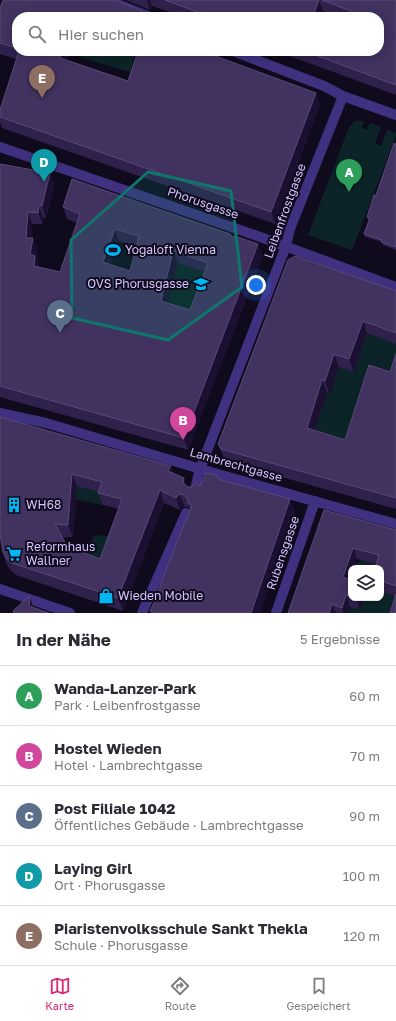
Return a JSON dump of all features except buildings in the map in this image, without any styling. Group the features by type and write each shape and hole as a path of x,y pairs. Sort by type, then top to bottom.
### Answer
{"street":[{"path":"107,0 137,12"},
{"path":"246,56 324,86 343,96 396,115"},
{"name":"Leibenfrostgasse","path":"194,493 200,469 286,246 290,229 343,96"},
{"name":"Phorusgasse","path":"0,148 286,246 396,287"},
{"name":"Lambrechtgasse","path":"0,413 46,423 200,469 396,524"},
{"name":"Rubensgasse","path":"276,613 315,501"},
{"path":"142,613 186,513"},
{"path":"0,589 70,613"}],"highlighted area":[{"path":"148,172 231,191 242,287 168,340 72,318 71,240"}],"green space":[{"path":"83,56 134,56 130,72 82,58"},
{"path":"355,121 364,121 362,128 367,130 370,123 381,127 375,143 381,146 387,130 396,133 396,136 352,250 308,235 349,127"},
{"path":"178,263 228,280 195,322 165,313"},
{"path":"367,331 391,342 394,340 396,341 396,380 349,452 312,429 315,430 327,392 330,393 334,382 336,366"},
{"path":"75,483 102,484 103,505 68,498 73,490 77,488"},
{"path":"94,535 117,537 105,571 83,563"},
{"path":"361,559 380,565 351,565 352,562 357,563"},
{"path":"384,566 396,570 384,568"},
{"path":"384,592 396,596 396,613 348,613 350,607 360,610 362,601 384,601"}],"place":[{"name":"Piaristenvolksschule Sankt Thekla","path":"42,98"},
{"name":"Laying Girl","path":"44,182"},
{"name":"Wanda-Lanzer-Park","path":"349,192"},
{"name":"Yogaloft Vienna","path":"113,250"},
{"name":"OVS Phorusgasse","path":"201,284"},
{"name":"Post Filiale 1042","path":"60,333"},
{"name":"Hostel Wieden","path":"183,440"},
{"name":"WH68","path":"14,505"},
{"name":"Reformhaus Wallner","path":"14,554"},
{"name":"Wieden Mobile","path":"106,596"}]}
